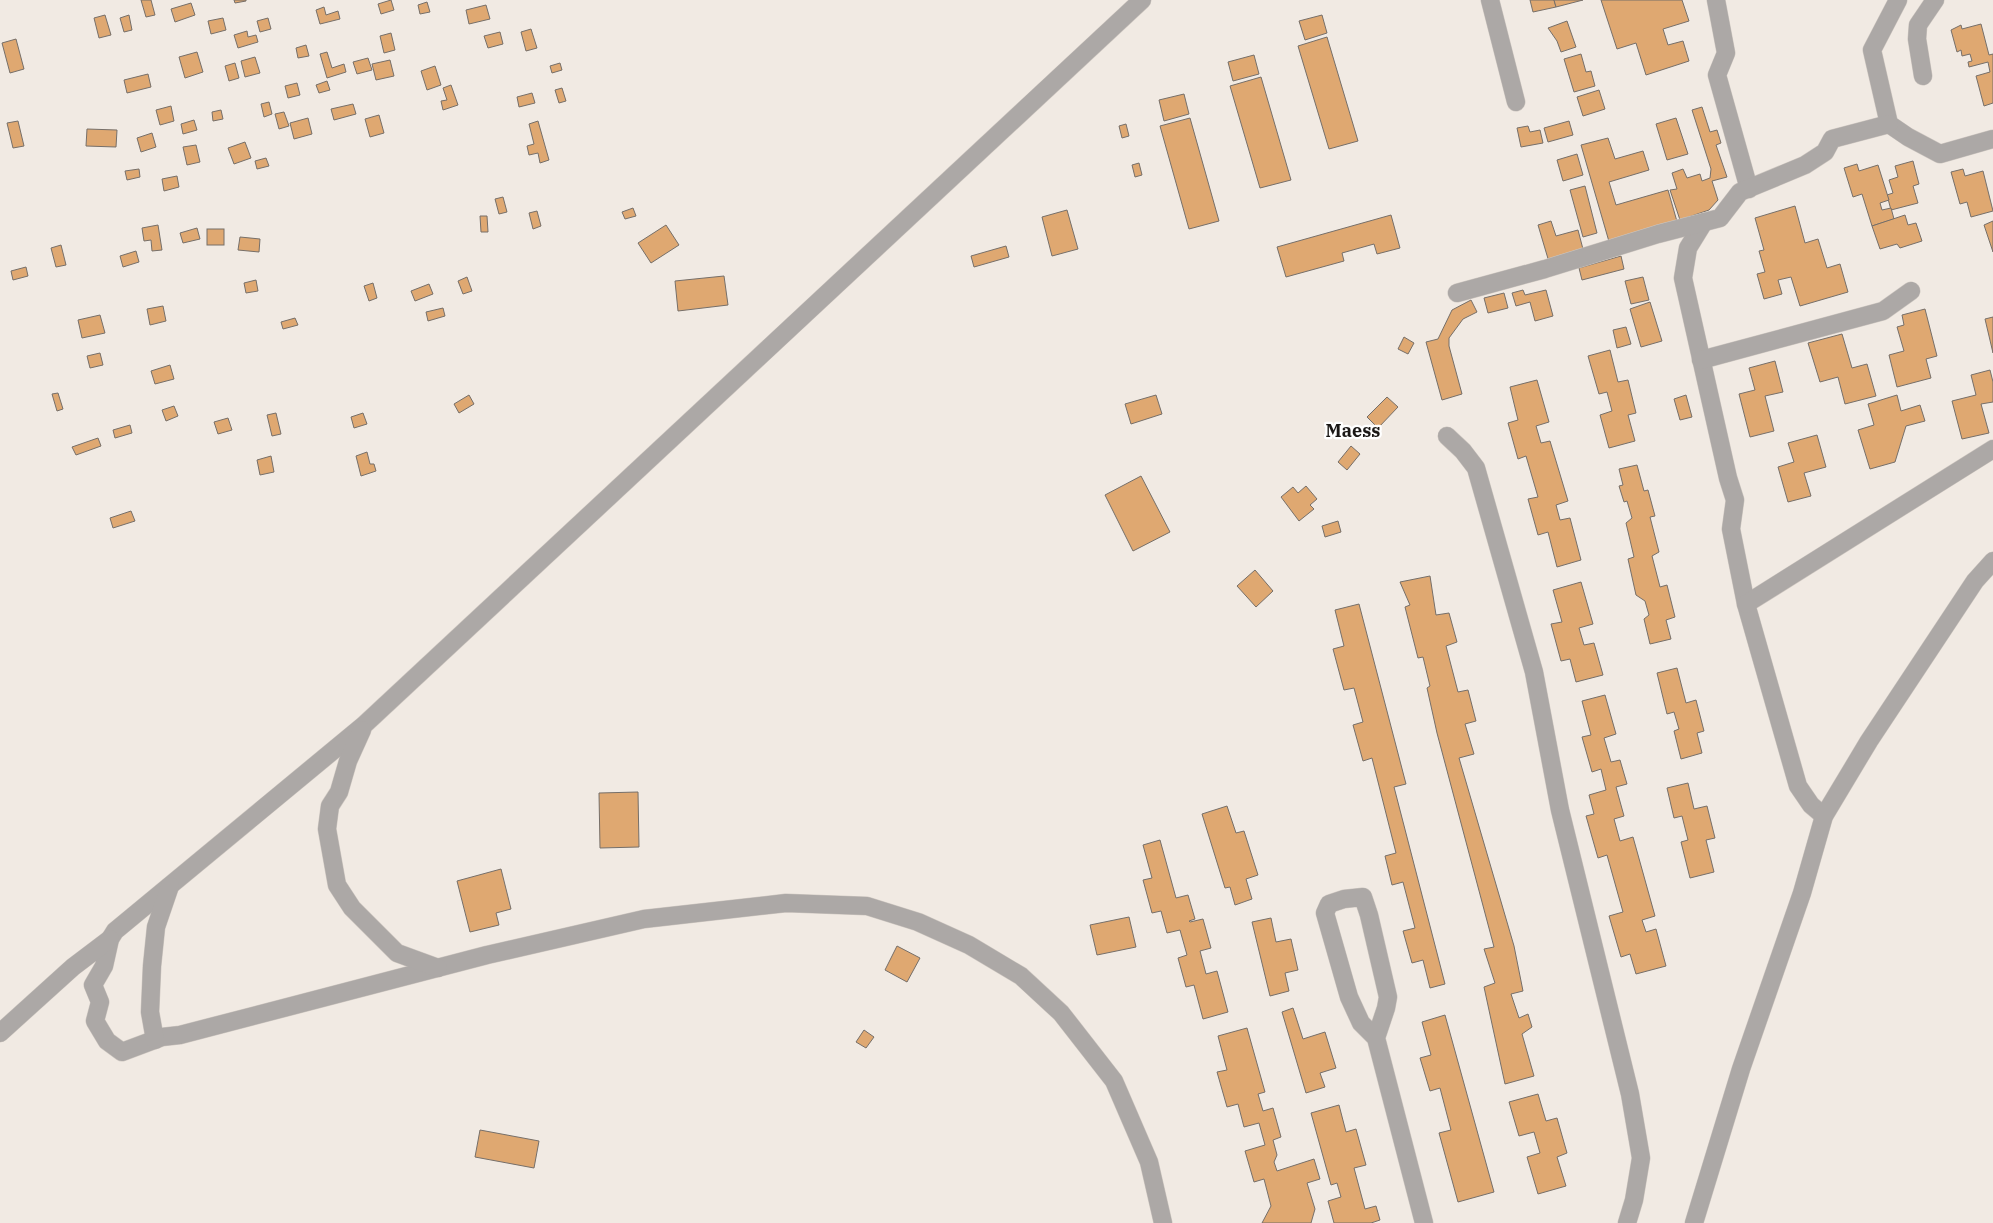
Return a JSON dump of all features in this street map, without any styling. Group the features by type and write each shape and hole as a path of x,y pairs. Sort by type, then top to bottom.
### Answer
{"street":[{"path":"0,1033 73,967 110,939 116,931 364,725 1142,0"},
{"path":"1490,0 1516,102"},
{"path":"1716,0 1726,53 1717,75 1749,188"},
{"path":"1898,0 1872,50 1889,124 1908,137 1940,154 1993,139"},
{"path":"1923,76 1917,39 1918,25 1935,0"},
{"path":"1457,293 1720,218 1740,192 1805,165 1825,152 1832,139 1889,124"},
{"path":"1704,222 1688,248 1683,278 1728,478 1735,500 1732,529 1746,604 1798,786 1811,805 1824,816"},
{"path":"1701,360 1883,311 1911,291"},
{"path":"1447,436 1464,451 1476,468 1534,672 1560,810 1633,1112 1640,1158 1634,1200 1627,1223"},
{"path":"1746,604 1993,449"},
{"path":"1694,1223 1741,1069 1802,893 1824,816 1870,741 1975,581 1993,561"},
{"path":"364,725 348,760 339,792 330,806 327,829 337,885 352,908 397,952 438,968"},
{"path":"155,1040 150,1012 152,966 156,927 170,886"},
{"path":"1376,1038 1388,997 1363,896 1344,899 1329,904 1325,913 1349,997 1361,1023 1376,1038 1424,1223"},
{"path":"110,939 104,966 93,985 100,1002 95,1021 107,1041 122,1052 162,1037 180,1035 438,968 644,919 786,903 867,906 918,922 969,945 1021,976 1062,1013 1114,1081 1149,1162 1163,1223"}],"building":[{"path":"141,0 151,0 155,15 146,17"},
{"path":"234,0 246,0 246,1 235,3"},
{"path":"391,0 394,10 381,14 378,4"},
{"path":"1530,0 1554,0 1556,7 1533,12"},
{"path":"1554,0 1583,0 1556,7"},
{"path":"1601,0 1682,0 1689,21 1663,29 1668,45 1683,41 1689,61 1646,75 1636,43 1617,49"},
{"path":"427,2 430,12 420,14 418,5"},
{"path":"191,3 195,15 175,22 171,9"},
{"path":"486,5 490,19 469,24 466,10"},
{"path":"324,7 326,15 338,11 340,19 320,24 316,10"},
{"path":"105,15 111,35 99,38 94,18"},
{"path":"129,15 132,30 124,32 120,18"},
{"path":"1322,15 1327,33 1305,40 1299,21"},
{"path":"223,18 226,30 211,34 208,21"},
{"path":"268,18 271,29 260,32 257,21"},
{"path":"1567,21 1576,47 1561,52 1557,41 1548,28"},
{"path":"1981,24 1989,55 1993,54 1993,103 1984,106 1976,76 1990,72 1988,62 1969,67 1968,62 1972,61 1970,54 1962,56 1961,50 1957,52 1951,30 1961,25 1962,29"},
{"path":"531,29 537,48 526,51 521,32"},
{"path":"247,31 248,37 256,35 258,42 238,48 234,35"},
{"path":"500,32 503,44 488,48 484,36"},
{"path":"391,33 395,50 384,53 380,36"},
{"path":"1327,37 1358,141 1329,149 1298,46"},
{"path":"16,39 24,69 10,73 2,43"},
{"path":"306,45 309,56 298,58 296,48"},
{"path":"197,52 203,72 185,78 179,57"},
{"path":"327,52 332,68 344,64 346,72 327,78 320,54"},
{"path":"1581,54 1586,72 1591,71 1595,86 1574,92 1564,59"},
{"path":"1254,55 1259,74 1233,81 1228,62"},
{"path":"255,57 260,73 245,77 241,61"},
{"path":"368,58 372,70 357,74 353,62"},
{"path":"390,60 394,76 376,80 372,64"},
{"path":"235,63 239,78 229,81 225,66"},
{"path":"560,63 562,70 552,73 550,66"},
{"path":"435,66 441,85 427,90 421,71"},
{"path":"148,74 151,87 127,93 124,80"},
{"path":"1261,77 1291,180 1260,188 1230,86"},
{"path":"327,81 330,90 319,93 316,85"},
{"path":"297,83 300,95 288,98 285,86"},
{"path":"451,85 458,105 443,110 441,101 447,100 443,88"},
{"path":"562,88 566,101 559,103 555,90"},
{"path":"1599,90 1605,109 1583,116 1577,97"},
{"path":"532,93 535,103 519,107 517,97"},
{"path":"1184,94 1189,114 1164,121 1159,100"},
{"path":"269,102 272,114 264,117 261,104"},
{"path":"353,104 356,114 334,120 331,109"},
{"path":"171,106 174,121 160,125 156,110"},
{"path":"1702,107 1710,132 1717,130 1721,143 1716,145 1727,177 1712,181 1718,200 1709,210 1680,220 1670,190 1677,189 1672,173 1683,169 1687,178 1700,174 1702,181 1710,178 1711,169 1692,110"},
{"path":"221,110 223,119 213,121 212,112"},
{"path":"284,112 289,126 279,129 275,114"},
{"path":"379,115 384,133 370,137 365,119"},
{"path":"308,118 312,134 294,139 290,123"},
{"path":"1190,118 1219,221 1189,229 1160,126"},
{"path":"1676,118 1688,154 1667,160 1656,124"},
{"path":"194,120 197,130 183,134 181,124"},
{"path":"18,121 24,146 13,148 7,123"},
{"path":"538,121 549,160 540,163 538,153 529,155 527,146 534,144 529,124"},
{"path":"1569,121 1573,135 1548,142 1544,128"},
{"path":"1126,124 1129,136 1122,138 1119,126"},
{"path":"1528,126 1530,132 1540,130 1543,143 1521,147 1517,128"},
{"path":"87,129 117,130 116,147 86,146"},
{"path":"152,133 156,147 141,152 137,138"},
{"path":"1608,138 1615,159 1643,151 1649,170 1609,182 1616,205 1668,190 1678,225 1610,245 1581,145"},
{"path":"245,142 251,158 234,164 228,148"},
{"path":"196,145 200,162 187,165 183,147"},
{"path":"1577,154 1583,175 1563,181 1557,160"},
{"path":"266,158 269,166 257,169 255,161"},
{"path":"1913,161 1919,184 1913,186 1918,203 1891,210 1887,195 1893,193 1889,180 1898,177 1895,166"},
{"path":"1139,163 1142,175 1135,177 1132,165"},
{"path":"1857,164 1859,171 1878,165 1889,200 1880,203 1882,210 1891,208 1894,219 1872,226 1862,194 1853,197 1844,168"},
{"path":"139,169 140,177 127,180 125,171"},
{"path":"1963,169 1965,176 1983,171 1993,211 1971,217 1967,202 1960,204 1951,172"},
{"path":"177,176 179,187 164,191 162,179"},
{"path":"1585,186 1597,233 1583,237 1570,190"},
{"path":"503,197 507,212 499,214 495,199"},
{"path":"1795,206 1805,243 1818,239 1827,268 1840,264 1848,292 1800,306 1791,277 1778,280 1782,294 1764,299 1757,274 1765,272 1759,251 1764,250 1755,218"},
{"path":"633,208 636,216 625,219 622,212"},
{"path":"1067,210 1078,249 1052,256 1042,217"},
{"path":"537,211 541,226 533,229 529,213"},
{"path":"1391,215 1400,248 1377,254 1374,244 1342,253 1344,261 1286,277 1277,247"},
{"path":"1905,215 1908,225 1916,223 1922,241 1900,248 1897,244 1880,249 1872,226"},
{"path":"480,216 487,216 488,232 481,232"},
{"path":"1551,221 1556,236 1578,230 1584,253 1549,262 1538,225"},
{"path":"1993,221 1993,252 1984,225"},
{"path":"158,225 162,250 152,251 151,240 144,241 142,228"},
{"path":"666,225 679,245 651,263 638,243"},
{"path":"197,228 200,239 183,243 180,233"},
{"path":"207,229 224,229 224,245 207,245"},
{"path":"240,237 260,239 259,252 238,250"},
{"path":"61,245 66,265 56,267 51,248"},
{"path":"1006,246 1009,257 974,267 971,256"},
{"path":"136,251 139,262 123,267 120,256"},
{"path":"1621,256 1624,269 1582,280 1579,268"},
{"path":"26,267 28,276 13,280 11,271"},
{"path":"724,276 728,305 678,311 675,281"},
{"path":"467,277 472,291 463,294 458,281"},
{"path":"1643,277 1649,300 1631,304 1625,281"},
{"path":"256,280 258,291 246,293 244,283"},
{"path":"373,283 377,298 369,301 364,286"},
{"path":"429,284 433,294 415,301 411,291"},
{"path":"1523,290 1525,295 1546,290 1553,316 1535,321 1530,302 1516,306 1512,293"},
{"path":"1504,293 1508,308 1488,313 1484,298"},
{"path":"1471,300 1477,312 1463,319 1449,338 1449,346 1462,394 1442,400 1426,342 1438,339 1452,310"},
{"path":"1650,302 1662,341 1641,347 1630,309"},
{"path":"163,306 166,321 150,325 147,309"},
{"path":"443,308 445,316 428,321 426,312"},
{"path":"1925,309 1937,356 1926,359 1931,378 1897,387 1889,355 1904,351 1897,327 1904,325 1902,315"},
{"path":"100,315 105,333 82,338 78,320"},
{"path":"1993,317 1993,353 1985,319"},
{"path":"295,318 298,325 283,329 281,322"},
{"path":"1626,327 1631,344 1617,348 1613,330"},
{"path":"1842,334 1852,368 1867,364 1876,396 1845,404 1838,377 1820,382 1808,343"},
{"path":"1404,337 1414,343 1408,354 1398,349"},
{"path":"1610,350 1618,382 1628,380 1636,413 1628,415 1635,441 1609,448 1600,415 1612,411 1607,392 1599,394 1588,356"},
{"path":"100,353 103,365 90,368 87,356"},
{"path":"1775,361 1783,392 1765,396 1774,431 1750,437 1739,394 1755,390 1749,368"},
{"path":"170,365 174,379 155,384 151,371"},
{"path":"1990,370 1993,382 1993,402 1981,404 1989,433 1962,439 1952,401 1976,395 1971,375"},
{"path":"1537,380 1549,422 1536,426 1541,443 1550,441 1568,501 1556,505 1560,520 1570,518 1581,560 1557,567 1548,532 1538,535 1528,499 1538,497 1526,456 1518,459 1508,423 1518,420 1510,387"},
{"path":"58,393 63,409 57,411 52,394"},
{"path":"469,395 474,404 459,413 454,404"},
{"path":"1156,395 1162,414 1131,424 1125,404"},
{"path":"1686,395 1692,417 1680,420 1674,399"},
{"path":"1897,395 1901,411 1920,405 1925,421 1906,426 1895,462 1870,469 1858,430 1874,425 1868,404"},
{"path":"1387,397 1398,407 1378,428 1367,417"},
{"path":"174,406 178,416 166,421 162,410"},
{"path":"276,413 281,434 272,436 267,415"},
{"path":"363,413 367,424 354,428 351,417"},
{"path":"228,418 232,430 218,434 214,422"},
{"path":"130,425 132,433 115,438 113,430"},
{"path":"1817,435 1826,467 1804,473 1811,496 1788,502 1778,467 1794,462 1788,443"},
{"path":"98,438 101,446 76,455 72,447"},
{"path":"1351,446 1360,454 1347,470 1338,462"},
{"path":"367,452 370,464 374,464 376,471 361,476 356,456"},
{"path":"271,456 274,472 260,475 257,460"},
{"path":"1637,465 1644,491 1648,490 1655,516 1650,517 1659,552 1652,556 1660,587 1667,585 1675,617 1666,620 1671,639 1650,644 1644,619 1649,615 1645,601 1636,595 1628,559 1634,557 1626,523 1632,518 1627,501 1624,502 1619,486 1623,485 1619,469"},
{"path":"1141,476 1170,532 1133,551 1105,495"},
{"path":"1306,486 1317,499 1310,505 1314,509 1299,521 1281,497 1293,487 1298,493"},
{"path":"131,511 135,521 113,528 110,518"},
{"path":"1338,521 1341,532 1325,537 1322,526"},
{"path":"1255,570 1273,591 1256,607 1237,586"},
{"path":"1430,576 1436,615 1449,613 1457,642 1446,646 1458,692 1468,690 1476,721 1465,724 1474,754 1459,758 1514,946 1523,991 1511,994 1519,1018 1528,1014 1532,1027 1522,1034 1534,1076 1505,1084 1484,987 1495,983 1484,949 1494,947 1437,733 1427,688 1430,686 1423,657 1418,658 1405,607 1410,605 1400,582"},
{"path":"1581,582 1593,624 1579,628 1584,645 1594,643 1603,675 1576,682 1570,659 1561,661 1551,624 1562,622 1553,590"},
{"path":"1359,604 1406,784 1394,787 1445,984 1430,988 1423,960 1412,963 1403,931 1415,928 1403,882 1392,885 1385,856 1396,853 1372,758 1363,761 1353,725 1363,722 1354,688 1344,690 1333,649 1344,646 1335,610"},
{"path":"1677,668 1686,703 1696,700 1704,731 1697,733 1702,753 1681,759 1674,731 1679,729 1674,712 1667,714 1657,673"},
{"path":"1605,695 1616,734 1604,738 1611,762 1620,760 1627,784 1616,787 1624,816 1614,819 1620,841 1633,837 1655,916 1642,920 1646,932 1656,929 1666,966 1636,974 1630,954 1621,957 1609,916 1623,912 1607,855 1598,858 1586,816 1594,814 1589,795 1606,790 1601,769 1592,772 1582,737 1591,735 1582,701"},
{"path":"1688,783 1694,809 1707,806 1715,838 1706,840 1714,872 1690,878 1681,842 1688,840 1682,816 1674,818 1667,788"},
{"path":"638,792 639,847 600,848 599,793"},
{"path":"1227,806 1236,833 1244,831 1258,875 1246,879 1252,899 1235,905 1230,887 1225,888 1202,814"},
{"path":"1160,840 1176,898 1188,895 1195,919 1190,922 1203,919 1211,948 1200,951 1206,974 1217,971 1228,1012 1203,1019 1194,985 1186,987 1178,958 1187,955 1180,930 1167,933 1161,911 1152,913 1143,880 1152,878 1143,845"},
{"path":"501,869 511,909 496,913 499,925 470,932 457,881"},
{"path":"1129,917 1136,947 1097,955 1090,925"},
{"path":"1271,918 1276,942 1291,939 1298,970 1285,973 1289,991 1270,996 1252,922"},
{"path":"897,946 920,958 907,982 885,970"},
{"path":"1293,1008 1303,1039 1325,1032 1336,1068 1320,1073 1325,1087 1306,1093 1282,1012"},
{"path":"1445,1015 1494,1192 1458,1202 1439,1133 1451,1130 1440,1088 1430,1091 1420,1058 1431,1055 1422,1022"},
{"path":"1247,1028 1265,1092 1258,1094 1263,1111 1273,1108 1281,1137 1273,1140 1277,1155 1274,1162 1277,1171 1314,1159 1320,1179 1307,1183 1315,1209 1311,1223 1262,1223 1271,1206 1264,1179 1254,1182 1245,1151 1265,1145 1259,1123 1244,1127 1238,1104 1227,1107 1217,1072 1227,1070 1218,1036"},
{"path":"864,1030 874,1037 866,1048 856,1042"},
{"path":"1538,1094 1546,1121 1557,1118 1567,1153 1557,1157 1566,1186 1538,1194 1527,1157 1540,1153 1534,1132 1519,1136 1509,1102"},
{"path":"1339,1105 1346,1132 1356,1129 1366,1165 1354,1168 1365,1209 1376,1206 1380,1220 1371,1223 1334,1223 1328,1201 1341,1197 1337,1183 1331,1185 1311,1113"},
{"path":"480,1130 539,1141 534,1168 475,1157"}],"district":[{"name":"Maess","path":"1353,430"}]}
